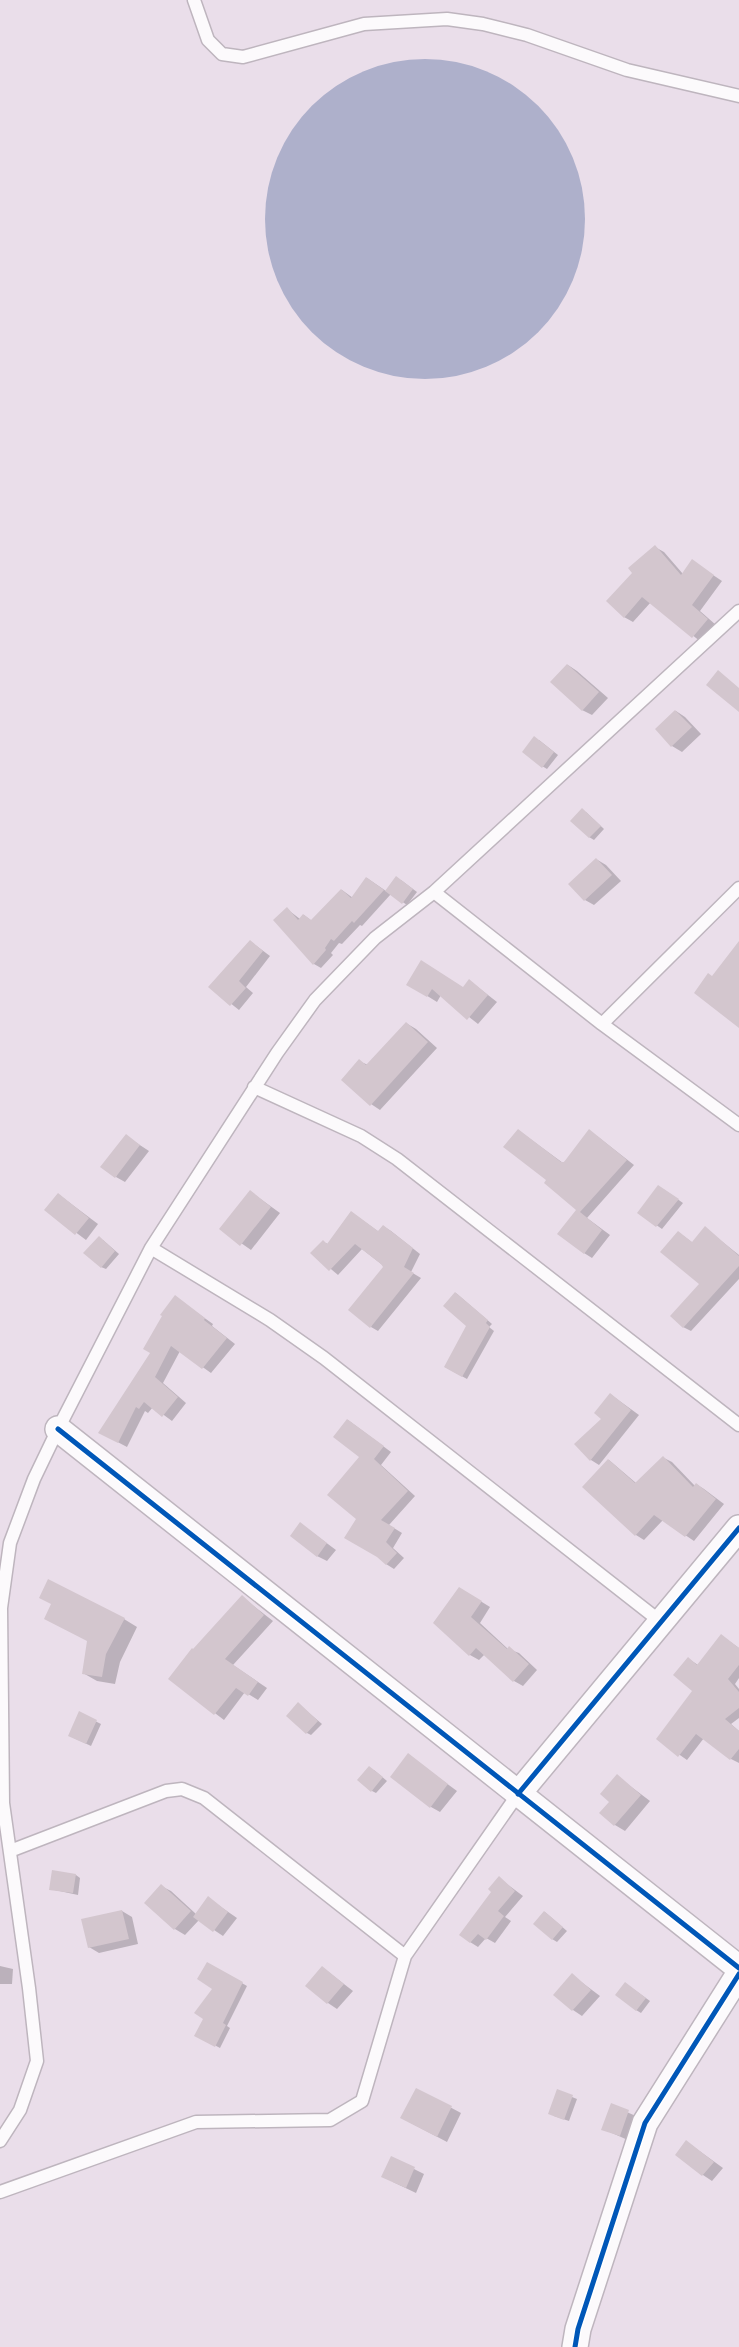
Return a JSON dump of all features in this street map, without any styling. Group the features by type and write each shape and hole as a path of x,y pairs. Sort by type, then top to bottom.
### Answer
{"street":[{"path":"58,1429 739,1968"},
{"path":"518,1794 739,1528"},
{"path":"575,2347 578,2329 644,2123 739,1974"}],"lane":[{"path":"194,0 208,40 222,54 243,58 364,24 447,19 484,24 527,35 627,70 739,96"},
{"path":"0,2141 20,2110 37,2061 29,1988 3,1803 1,1608 10,1543 34,1479 58,1429 151,1248 254,1087 315,1000 375,938 434,892 739,610"},
{"path":"602,1024 739,888"},
{"path":"434,892 602,1024 739,1125"},
{"path":"254,1087 361,1136 397,1159 739,1425"},
{"path":"151,1248 270,1320 324,1358 661,1622"},
{"path":"10,1851 166,1791 182,1789 204,1798 405,1956"},
{"path":"0,2192 196,2122 330,2120 362,2101 405,1956 518,1794"}],"water":[{"path":"425,59 456,62 486,71 514,86 538,106 558,130 573,158 582,188 585,219 582,250 573,280 558,308 538,332 514,352 486,367 456,376 425,379 394,376 364,367 336,352 312,332 292,308 277,280 268,250 265,219 268,188 277,158 292,130 312,106 336,86 364,71 394,62"}],"building":[{"path":"655,545 681,575 692,559 714,575 692,605 708,619 692,638 642,597 624,618 606,601 632,573 628,568"},
{"path":"567,664 599,692 582,711 550,682"},
{"path":"718,670 739,688 739,712 706,685"},
{"path":"675,710 692,727 671,747 655,729"},
{"path":"534,736 554,752 542,768 522,752"},
{"path":"582,808 601,826 589,838 570,821"},
{"path":"596,858 612,875 584,901 568,884"},
{"path":"396,876 413,889 402,904 385,891"},
{"path":"366,877 384,890 354,923 352,921 334,941 331,939 325,948 326,950 313,965 273,920 287,907 298,920 303,914 311,920 341,889 351,898"},
{"path":"250,940 263,951 239,981 246,988 230,1006 208,987"},
{"path":"739,941 739,1028 694,993 708,973 712,976"},
{"path":"421,960 463,987 469,979 488,995 467,1020 432,989 427,997 406,985"},
{"path":"406,1022 428,1042 370,1106 341,1080 359,1059 366,1065"},
{"path":"518,1129 561,1162 564,1162 589,1129 627,1160 580,1212 602,1230 584,1254 557,1234 576,1210 544,1183 546,1180 503,1147"},
{"path":"126,1134 140,1145 115,1178 100,1167"},
{"path":"658,1185 679,1199 656,1227 637,1213"},
{"path":"250,1190 271,1207 240,1246 219,1229"},
{"path":"58,1193 89,1218 75,1235 44,1210"},
{"path":"351,1211 378,1231 383,1225 413,1248 404,1267 414,1273 370,1328 348,1310 383,1267 381,1264 355,1244 329,1271 310,1253 323,1240 327,1244"},
{"path":"705,1226 739,1256 739,1266 683,1328 670,1316 699,1284 660,1252 678,1231 692,1242"},
{"path":"99,1236 115,1251 101,1268 83,1253"},
{"path":"455,1292 488,1320 486,1323 490,1327 462,1377 444,1367 466,1326 443,1306"},
{"path":"175,1295 227,1338 202,1369 171,1346 155,1377 178,1397 162,1417 144,1402 139,1409 136,1407 118,1443 98,1433 150,1353 143,1349 162,1316 160,1315"},
{"path":"610,1393 631,1410 590,1461 574,1444 601,1419 594,1413"},
{"path":"347,1419 384,1446 374,1459 408,1491 381,1520 395,1528 386,1542 397,1553 386,1565 377,1557 344,1538 356,1519 327,1495 359,1457 333,1437"},
{"path":"663,1456 693,1487 696,1483 716,1499 685,1537 654,1515 635,1536 582,1487 608,1459 635,1483"},
{"path":"300,1522 327,1543 317,1557 290,1536"},
{"path":"48,1579 125,1618 106,1654 102,1677 82,1674 87,1641 44,1619 51,1604 39,1598"},
{"path":"459,1587 482,1601 471,1617 507,1649 509,1646 529,1664 513,1682 476,1648 469,1656 433,1623"},
{"path":"242,1595 264,1615 225,1659 258,1682 248,1696 236,1688 214,1715 168,1679 192,1648"},
{"path":"721,1634 739,1648 739,1665 728,1679 739,1692 739,1708 725,1719 739,1731 739,1749 730,1760 696,1734 678,1757 656,1739 692,1691 673,1675 688,1657 697,1665"},
{"path":"298,1702 318,1721 306,1734 286,1716"},
{"path":"79,1711 97,1720 86,1744 68,1736"},
{"path":"408,1753 448,1784 430,1808 390,1777"},
{"path":"369,1766 383,1777 371,1792 357,1780"},
{"path":"617,1774 641,1795 614,1826 599,1813 609,1802 600,1794"},
{"path":"52,1870 76,1874 73,1893 49,1890"},
{"path":"499,1876 515,1891 498,1911 504,1916 486,1940 478,1934 470,1943 459,1935 491,1892 488,1889"},
{"path":"161,1884 191,1911 174,1930 144,1903"},
{"path":"208,1896 228,1912 213,1932 193,1917"},
{"path":"122,1910 129,1939 88,1948 81,1919"},
{"path":"544,1911 563,1927 552,1940 533,1924"},
{"path":"207,1962 243,1982 223,2023 226,2025 215,2047 194,2036 203,2019 194,2013 212,1989 197,1979"},
{"path":"322,1966 344,1984 327,2004 305,1986"},
{"path":"572,1973 591,1990 572,2011 553,1995"},
{"path":"625,1982 646,1998 636,2011 615,1995"},
{"path":"416,2088 452,2106 437,2137 400,2118"},
{"path":"557,2089 573,2095 564,2120 548,2114"},
{"path":"611,2103 629,2110 620,2136 601,2130"},
{"path":"686,2140 714,2162 702,2176 675,2155"},
{"path":"391,2156 415,2167 406,2188 381,2177"}],"cycle path":[{"path":"58,1429 739,1968"},
{"path":"518,1794 739,1528"},
{"path":"575,2347 578,2329 645,2123 739,1974"}]}
